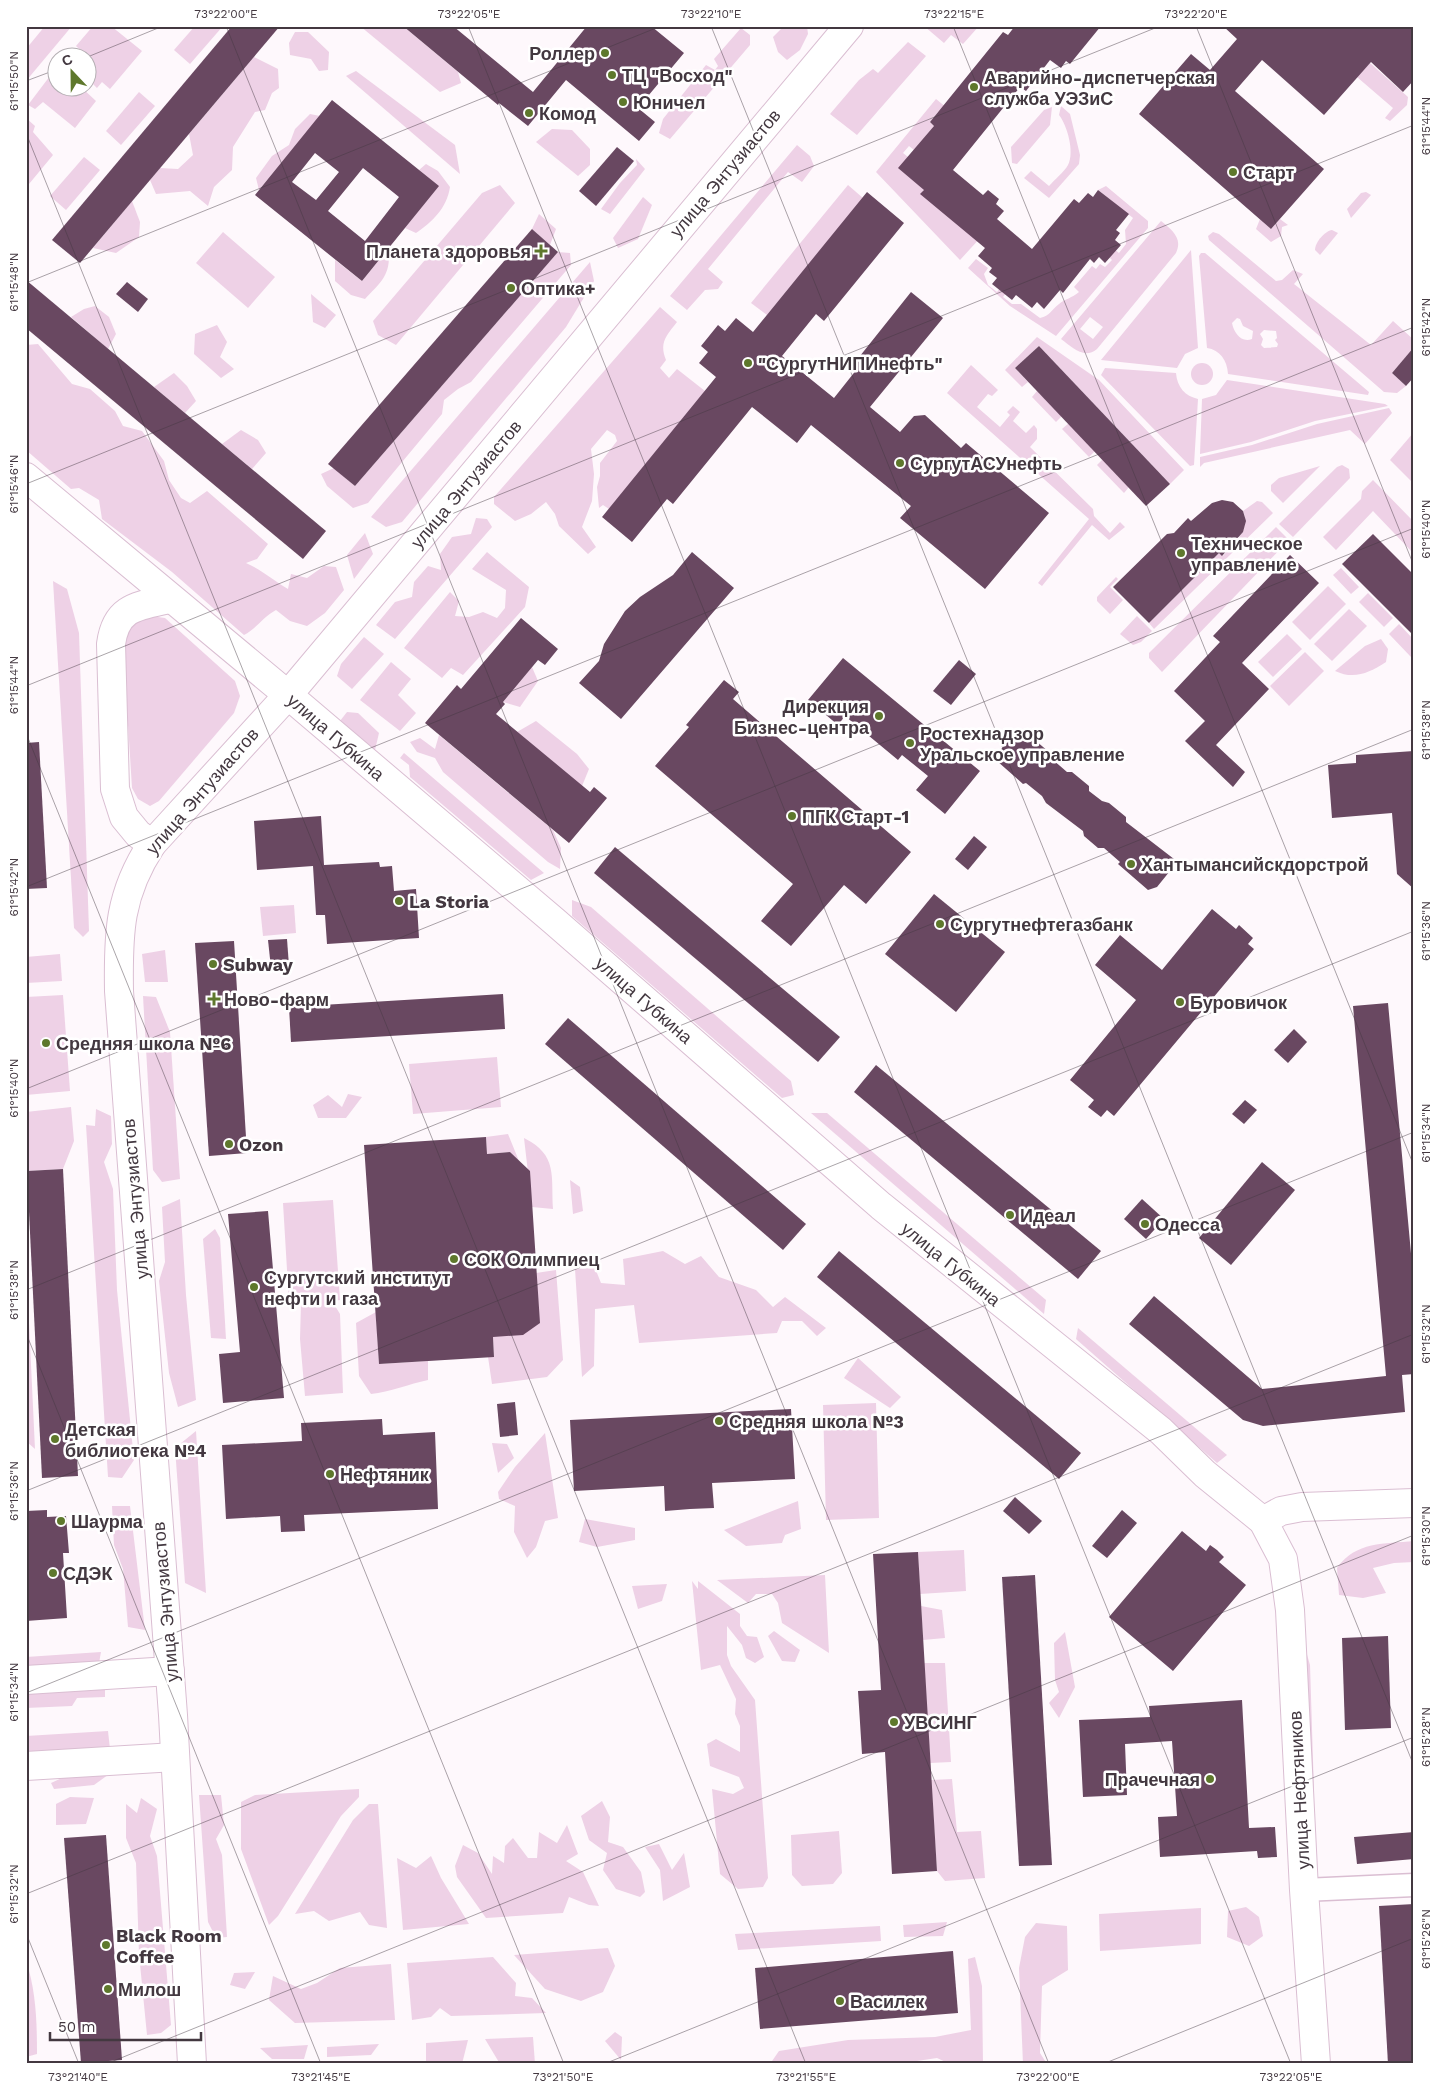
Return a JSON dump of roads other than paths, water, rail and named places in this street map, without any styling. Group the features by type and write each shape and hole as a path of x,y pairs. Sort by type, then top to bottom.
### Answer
{"main road":[{"name":"улица Энтузиастов","path":"192,2064 170,1671 125,1078 118,948 120,919 126,893 138,866 152,844 288,695 849,26"},
{"name":"улица Губкина","path":"26,478 288,695 554,921 881,1206 1161,1431 1205,1474 1263,1521"},
{"path":"152,844 138,834 124,817 115,788 111,644 113,626 129,610 170,599"},
{"path":"1263,1521 1281,1511 1302,1507 1414,1504"},
{"name":"улица Нефтяников","path":"1263,1521 1283,1559 1290,1610 1304,1890 1316,2064"},
{"path":"26,1680 170,1671"},
{"path":"26,1766 175,1757"}],"street":[{"path":"1304,1890 1414,1885"}],"place":[{"name":"Роллер","path":"605,53"},
{"name":"ТЦ \"Восход\"","path":"612,75"},
{"name":"Аварийно-диспетчерская служба УЭЗиС","path":"974,87"},
{"name":"Юничел","path":"623,102"},
{"name":"Комод","path":"529,113"},
{"name":"Старт","path":"1233,172"},
{"name":"Планета здоровья","path":"541,251"},
{"name":"Оптика+","path":"511,288"},
{"name":"\"СургутНИПИнефть\"","path":"748,363"},
{"name":"СургутАСУнефть","path":"900,463"},
{"name":"Техническое управление","path":"1181,553"},
{"name":"Дирекция Бизнес-центра","path":"879,716"},
{"name":"Ростехнадзор Уральское управление","path":"910,743"},
{"name":"ПГК Старт-1","path":"792,816"},
{"name":"Хантымансийскдорстрой","path":"1131,864"},
{"name":"La Storia","path":"399,901"},
{"name":"Сургутнефтегазбанк","path":"940,924"},
{"name":"Subway","path":"213,964"},
{"name":"Ново-фарм","path":"214,999"},
{"name":"Буровичок","path":"1180,1002"},
{"name":"Средняя школа №6","path":"46,1043"},
{"name":"Ozon","path":"229,1144"},
{"name":"Идеал","path":"1010,1215"},
{"name":"Одесса","path":"1145,1224"},
{"name":"СОК Олимпиец","path":"454,1259"},
{"name":"Сургутский институт нефти и газа","path":"254,1287"},
{"name":"Средняя школа №3","path":"719,1421"},
{"name":"Детская библиотека №4","path":"55,1439"},
{"name":"Нефтяник","path":"330,1474"},
{"name":"Шаурма","path":"61,1521"},
{"name":"СДЭК","path":"53,1573"},
{"name":"УВСИНГ","path":"894,1722"},
{"name":"Прачечная","path":"1210,1779"},
{"name":"Black Room Coffee","path":"106,1945"},
{"name":"Милош","path":"108,1989"},
{"name":"Василек","path":"840,2001"}]}
